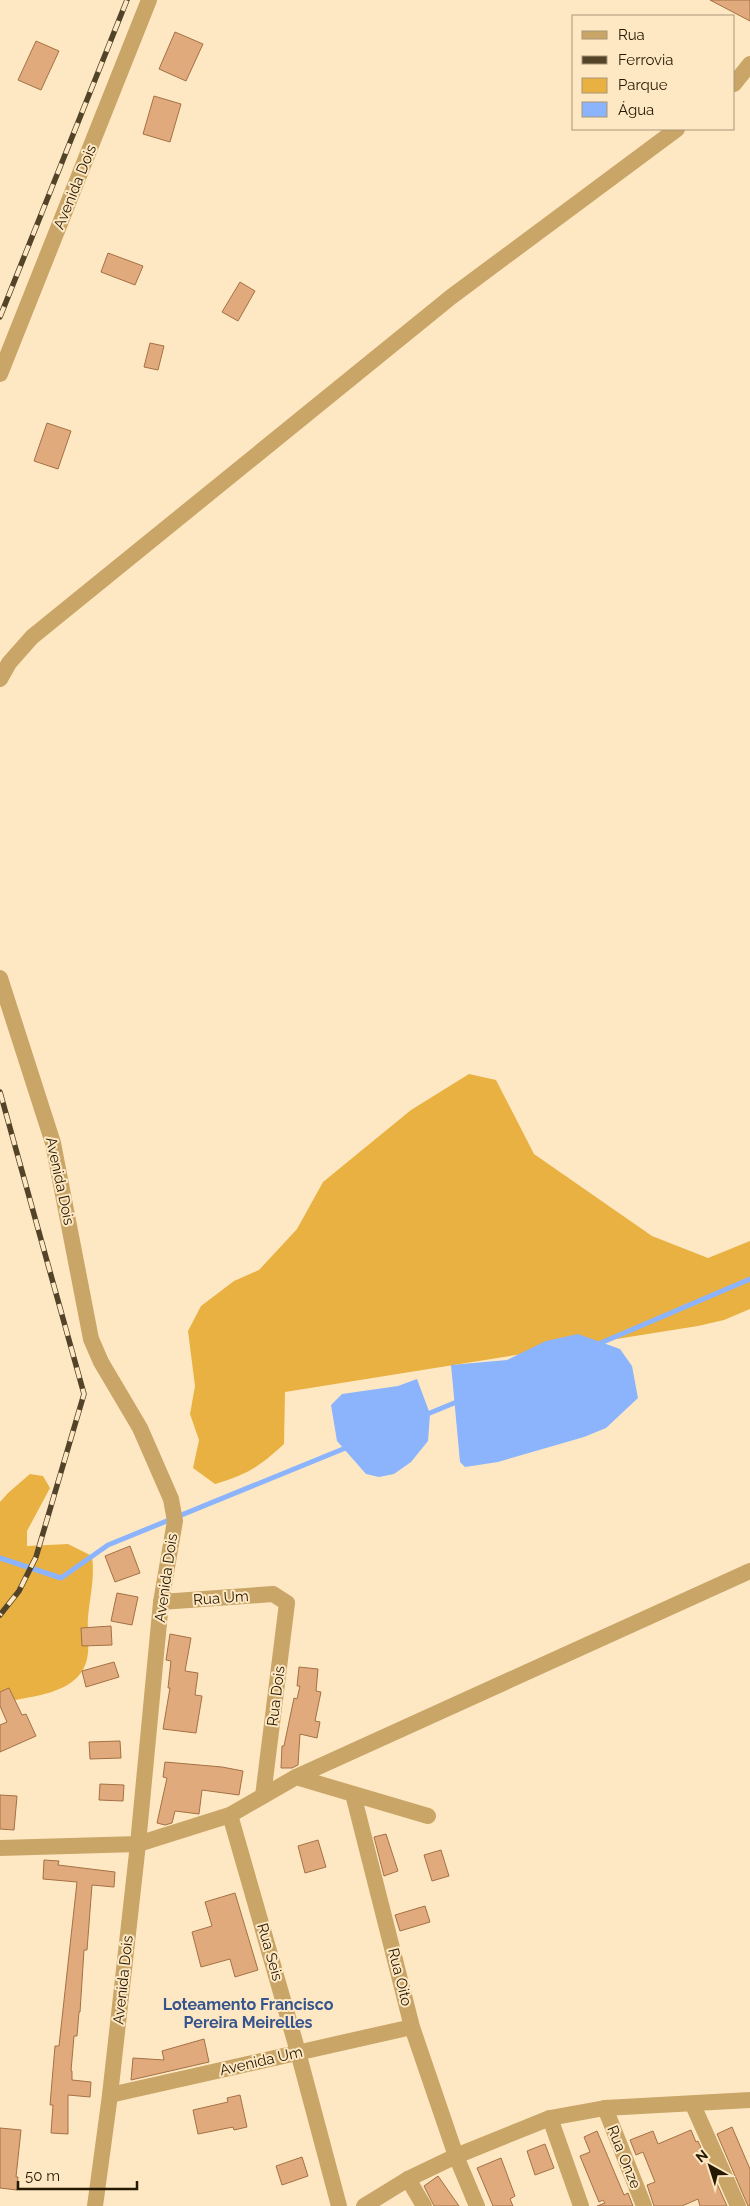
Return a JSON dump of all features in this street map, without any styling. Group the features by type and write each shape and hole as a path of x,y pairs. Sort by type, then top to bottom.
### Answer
{"street":[{"name":"Avenida Dois","path":"0,374 149,0"},
{"path":"735,83 750,64"},
{"path":"0,679 9,663 32,637 451,297 676,130"},
{"name":"Avenida Dois","path":"0,978 54,1143 92,1339 101,1362 140,1428 171,1499 174,1516 161,1602 138,1844 110,2095 95,2206"},
{"path":"0,1848 138,1844 230,1815 296,1777 750,1572"},
{"name":"Rua Um","path":"161,1602 273,1594 281,1598"},
{"name":"Rua Dois","path":"263,1796 287,1603 281,1598"},
{"path":"296,1777 428,1816"},
{"name":"Rua Oito","path":"353,1794 412,2027 456,2156 477,2206"},
{"name":"Rua Seis","path":"230,1815 298,2052 339,2206"},
{"name":"Avenida Um","path":"110,2095 412,2027"},
{"path":"364,2206 408,2179 456,2156 550,2118 605,2108 693,2105 750,2100"},
{"path":"693,2105 738,2206"},
{"name":"Rua Onze","path":"605,2108 644,2206"},
{"path":"550,2118 581,2206"},
{"path":"408,2179 424,2206"}],"green space":[{"path":"469,1074 496,1080 534,1154 652,1236 708,1258 750,1241 750,1309 724,1320 698,1326 285,1392 284,1444 252,1469 215,1484 193,1468 199,1440 190,1414 195,1386 188,1331 201,1306 234,1281 259,1270 297,1229 323,1182 411,1110"},
{"path":"30,1474 43,1476 50,1488 27,1531 27,1546 68,1544 92,1556 93,1571 88,1617 88,1654 82,1671 64,1687 52,1692 0,1703 0,1502"}],"water":[{"path":"578,1334 620,1349 632,1366 638,1398 606,1428 584,1437 498,1462 465,1467 460,1462 451,1365 507,1360 546,1341"},
{"path":"417,1379 430,1414 428,1441 411,1462 394,1474 379,1477 366,1474 337,1441 331,1405 342,1394 398,1386"}],"building":[{"path":"710,0 750,0 750,21"},
{"path":"175,32 203,44 186,81 159,69"},
{"path":"36,41 59,51 41,90 18,80"},
{"path":"154,96 181,104 170,142 143,134"},
{"path":"108,253 143,266 135,285 101,272"},
{"path":"240,282 255,291 238,321 222,312"},
{"path":"150,343 164,346 158,370 144,367"},
{"path":"47,423 71,431 58,469 34,461"},
{"path":"130,1546 140,1573 115,1582 105,1556"},
{"path":"117,1593 138,1597 132,1625 111,1621"},
{"path":"111,1626 112,1645 82,1646 81,1628"},
{"path":"170,1634 191,1638 185,1671 198,1673 195,1695 202,1696 196,1733 163,1729 170,1688 168,1688 171,1661 166,1660"},
{"path":"114,1662 119,1677 86,1687 82,1671"},
{"path":"299,1667 318,1669 316,1691 321,1692 315,1721 320,1722 317,1738 300,1734 298,1765 292,1768 281,1768 282,1746 284,1746 294,1698 297,1699 300,1686 297,1686"},
{"path":"9,1688 22,1715 26,1714 36,1736 0,1752 0,1725 7,1722 0,1706 0,1692"},
{"path":"120,1741 121,1758 90,1759 89,1742"},
{"path":"165,1762 222,1767 243,1771 239,1795 202,1790 199,1814 175,1811 172,1823 165,1825 157,1823 167,1778 163,1777"},
{"path":"100,1784 124,1785 123,1801 99,1800"},
{"path":"0,1795 17,1796 14,1830 0,1829"},
{"path":"386,1834 398,1871 384,1876 374,1837"},
{"path":"318,1840 326,1867 305,1873 298,1846"},
{"path":"441,1850 449,1876 432,1881 424,1855"},
{"path":"44,1860 59,1861 58,1865 115,1872 114,1887 92,1885 87,1950 84,1950 80,2012 77,2036 74,2036 71,2071 72,2080 91,2082 90,2097 68,2095 68,2134 51,2133 53,2105 50,2105 55,2046 59,2046 77,1882 43,1879"},
{"path":"235,1893 258,1970 235,1977 230,1959 201,1967 192,1932 212,1926 205,1902"},
{"path":"425,1906 430,1922 400,1931 395,1915"},
{"path":"204,2039 209,2062 131,2080 133,2058 164,2060 162,2051"},
{"path":"240,2095 247,2127 234,2130 233,2127 198,2134 193,2110 228,2102 227,2098"},
{"path":"732,2127 750,2169 750,2206 748,2206 717,2134"},
{"path":"0,2128 21,2130 16,2177 18,2177 17,2190 0,2188"},
{"path":"691,2130 696,2142 698,2141 727,2206 700,2206 698,2199 682,2206 654,2206 647,2185 655,2182 643,2152 636,2155 630,2140 653,2131 658,2144"},
{"path":"597,2131 624,2195 628,2193 633,2206 597,2206 605,2203 603,2200 599,2202 580,2156 590,2152 584,2137"},
{"path":"545,2144 554,2168 535,2175 527,2151"},
{"path":"302,2157 308,2176 282,2185 276,2166"},
{"path":"501,2158 515,2196 510,2199 513,2206 493,2206 477,2168"},
{"path":"438,2176 459,2206 434,2206 424,2186"}],"waterway":[{"path":"596,1345 750,1279"},
{"path":"425,1415 459,1401"},
{"path":"0,1558 61,1578 108,1545 348,1447"}],"railway":[{"path":"0,317 127,0"},
{"path":"0,1092 84,1394 36,1557 19,1591 0,1615"}],"district":[{"name":"Loteamento Francisco Pereira Meirelles","path":"248,2013"}]}
